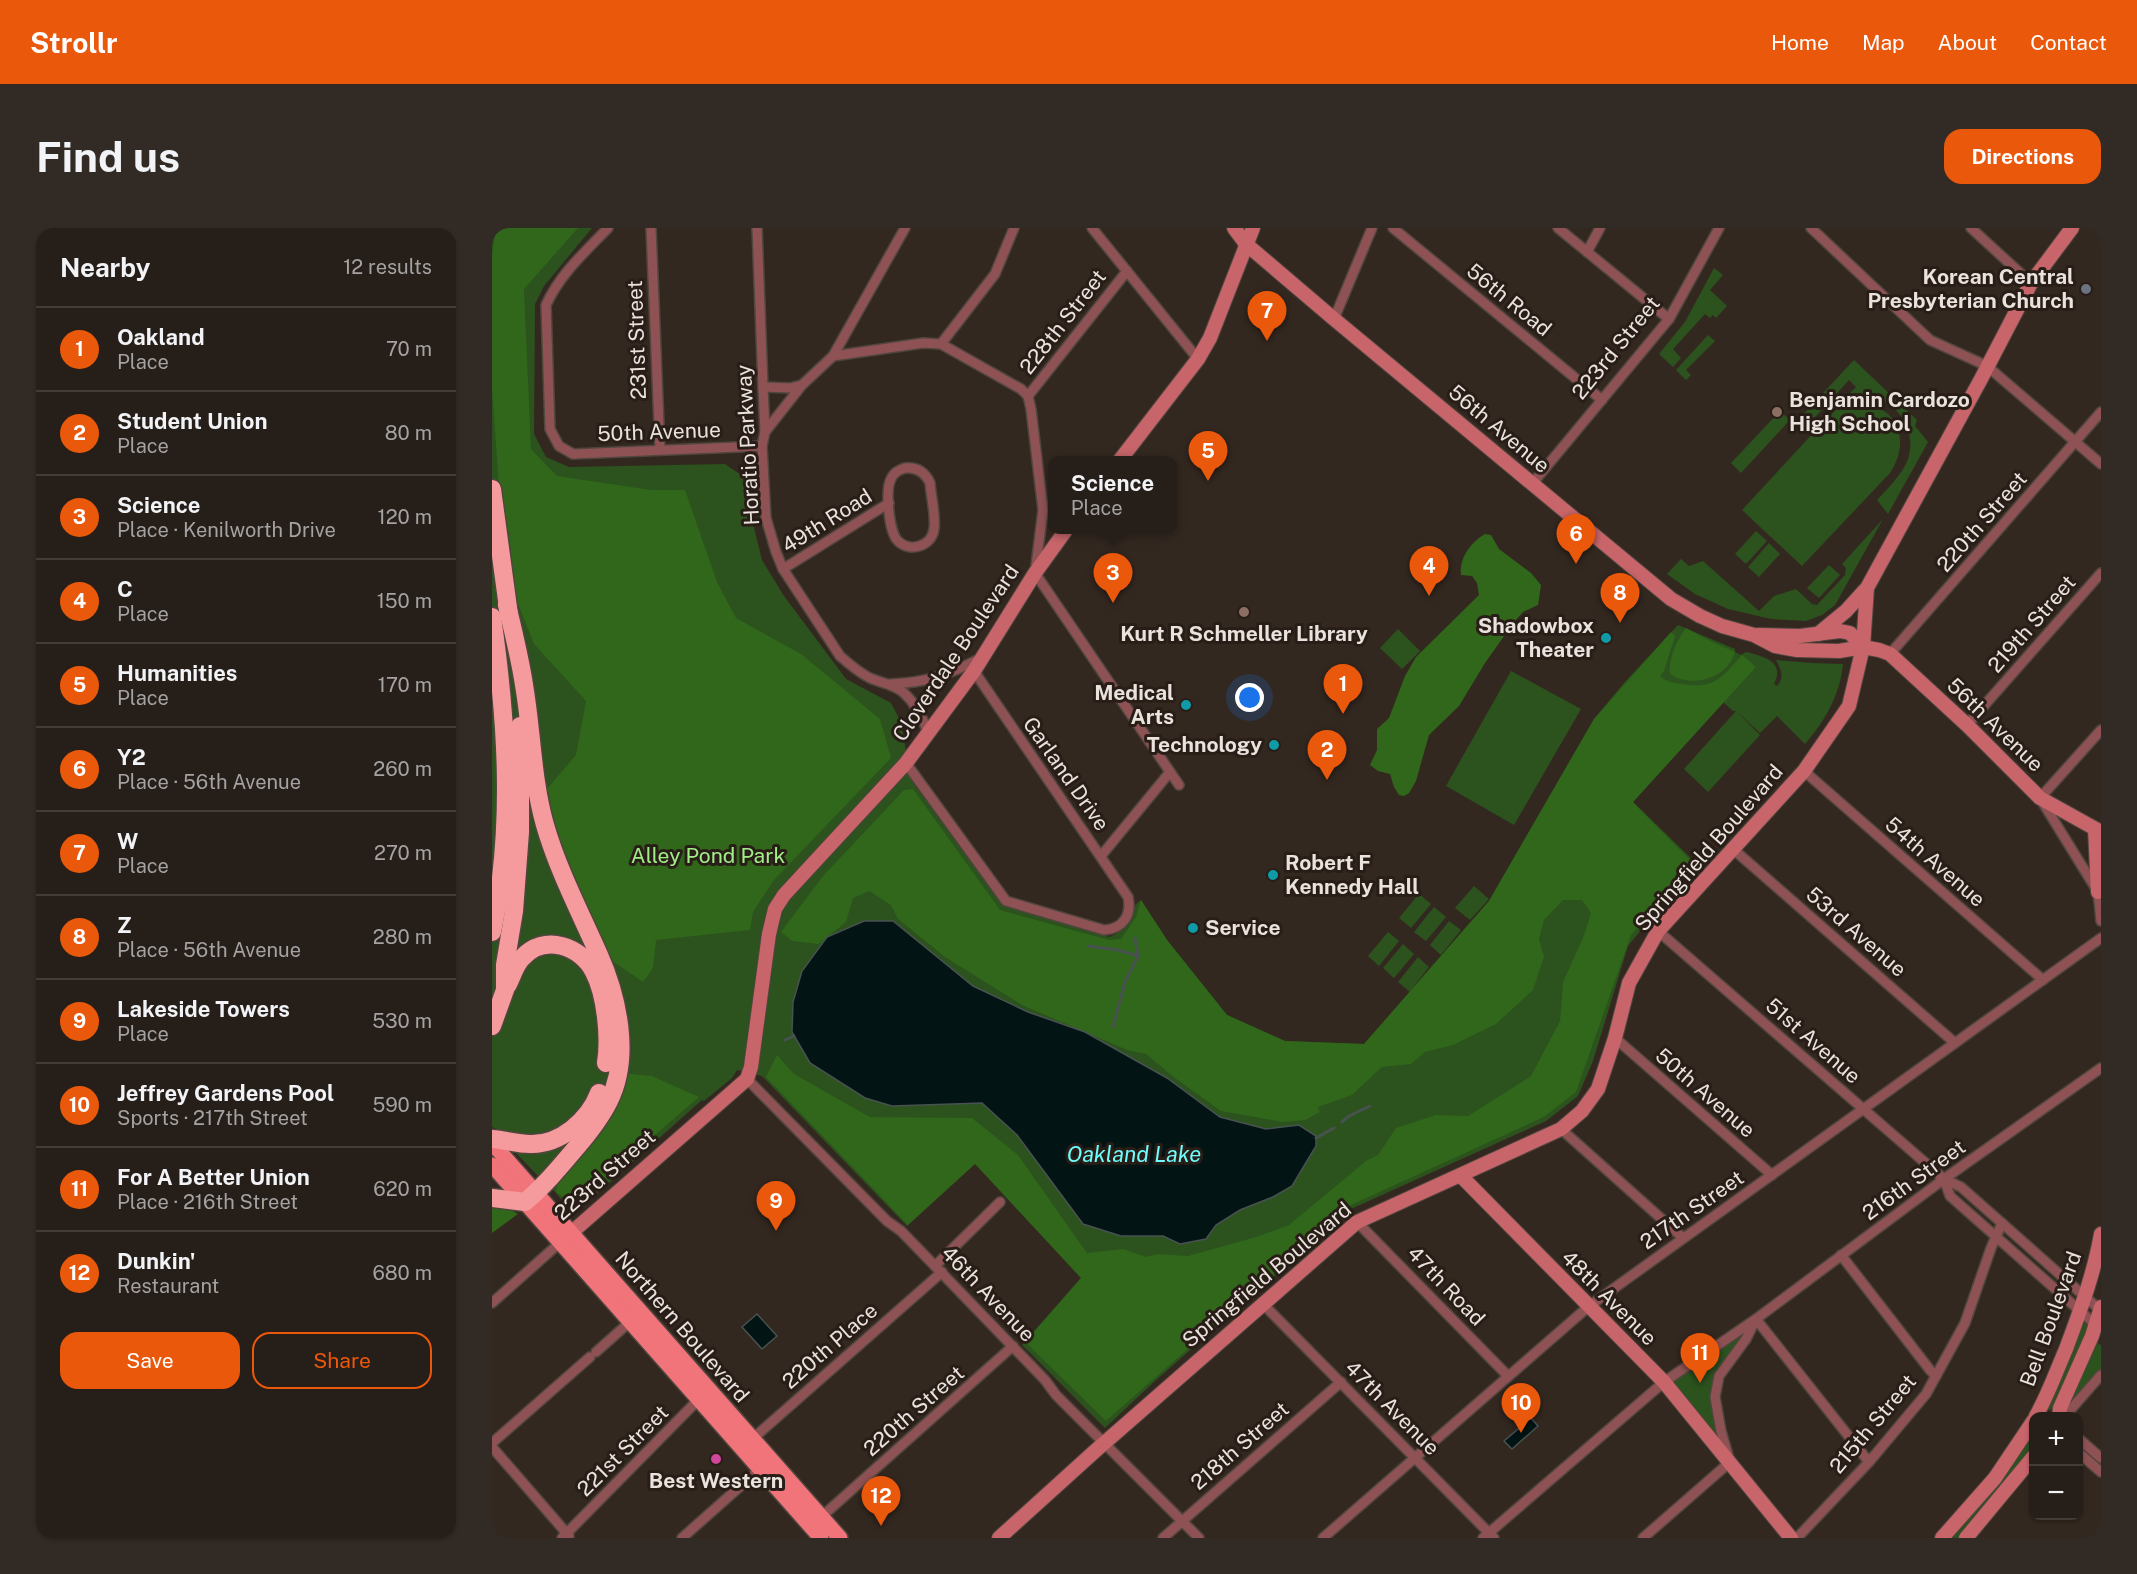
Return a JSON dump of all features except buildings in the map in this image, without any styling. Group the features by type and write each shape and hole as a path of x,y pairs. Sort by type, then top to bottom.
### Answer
{"highway":[{"path":"492,489 520,727 520,832 514,911 505,965 505,990"},
{"path":"492,1198 531,1198 553,1177 596,1123 610,1099 616,1080 620,1031 608,978 559,867 544,822 524,683 507,604"},
{"path":"492,617 500,683 505,841 492,932"},
{"path":"492,782 496,760 500,683"},
{"path":"492,1026 505,990 521,959 542,944 558,944 572,949 586,960 595,974 606,1020 608,1053 604,1079 598,1096 578,1124 559,1137 540,1144 492,1141"}],"main road":[{"name":"Northern Boulevard","path":"492,1141 531,1198 565,1237 816,1521 840,1538"},
{"name":"Northern Boulevard","path":"492,1165 531,1198"},
{"name":"Northern Boulevard","path":"816,1521 821,1538"}],"street":[{"name":"50th Avenue","path":"608,228 568,270 554,288 546,305 550,429 559,446 573,454 762,446"},
{"name":"231st Street","path":"651,228 660,450"},
{"name":"Horatio Parkway","path":"757,228 764,387 765,432 762,446 766,518 776,552 783,569 840,656 870,678 890,684 905,693 924,721 928,732"},
{"path":"765,432 802,385 833,356 905,228"},
{"path":"941,344 995,274 1014,228"},
{"path":"1092,228 1198,359"},
{"name":"56th Avenue","path":"1234,228 1246,244 1334,319 1671,599 1707,620 1754,635 1775,646 1797,650 1839,651 1863,647 1890,654 1967,725 2040,798 2098,830"},
{"path":"1123,456 1198,359 1210,338 1254,228"},
{"path":"1334,319 1372,228"},
{"name":"56th Road","path":"1392,228 1602,400"},
{"path":"1558,228 1669,319"},
{"path":"1587,252 1600,228"},
{"name":"223rd Street","path":"1532,484 1669,319 1719,228"},
{"path":"1811,228 1930,340 1987,366 2101,464"},
{"path":"1971,228 2031,283"},
{"name":"Springfield Boulevard","path":"999,1538 1357,1222 1561,1130 1582,1111 1598,1089 1615,1038 1629,983 1658,931 1804,771 1849,706 1863,647 1867,588 2031,283 2072,228"},
{"name":"228th Street","path":"1028,396 1127,271"},
{"path":"833,356 923,343 941,344 1021,388 1028,396 1041,488 1043,523 1035,573 1179,785"},
{"path":"764,387 790,388 802,385"},
{"name":"220th Street","path":"1890,654 2101,412"},
{"name":"49th Road","path":"912,468 924,473 930,483 934,529 928,541 918,547 911,547 896,540 892,531 889,503 890,480 897,471 912,468"},
{"name":"49th Road","path":"783,569 889,503"},
{"path":"1043,523 1048,526"},
{"name":"Cloverdale Boulevard","path":"747,1079 751,1067 769,934 775,909 784,895 906,763 974,671 1035,573 1063,534"},
{"name":"219th Street","path":"1967,725 2101,573"},
{"path":"1818,634 1846,611 1867,588"},
{"name":"56th Avenue","path":"1754,635 1800,636 1840,631 1850,633 1863,647"},
{"name":"Horatio Parkway","path":"890,684 927,681 951,673 982,658"},
{"name":"Garland Drive","path":"906,763 1006,901 1109,930 1125,921 1129,912 1128,897 974,671"},
{"path":"2098,892 2040,798 2101,730"},
{"name":"54th Avenue","path":"1804,771 2043,980"},
{"path":"1101,856 1170,772"},
{"path":"2098,830 2098,892 2101,921"},
{"name":"53rd Avenue","path":"1733,849 1955,1043"},
{"name":"51st Avenue","path":"1658,931 1944,1179 1961,1187 2101,1308"},
{"name":"217th Street","path":"1323,1538 1588,1307 2101,938"},
{"name":"50th Avenue","path":"1615,1038 1772,1175"},
{"name":"216th Street","path":"1489,1536 1664,1382 1756,1319 1944,1179 2098,1070"},
{"name":"223rd Street","path":"492,1304 565,1237 747,1079"},
{"name":"46th Avenue","path":"747,1079 887,1221 901,1231 939,1269 1045,1380 1056,1395 1199,1538"},
{"path":"1561,1130 1683,1238"},
{"name":"48th Avenue","path":"1461,1176 1664,1382 1791,1538"},
{"name":"51st Avenue","path":"1944,1179 1950,1196 2080,1311 2097,1334"},
{"name":"220th Place","path":"747,1443 939,1269 1000,1202"},
{"name":"47th Road","path":"1357,1222 1508,1376"},
{"name":"215th Street","path":"1797,1538 1869,1462 1926,1394 1965,1323 2002,1223"},
{"name":"Bell Boulevard","path":"2038,1412 2080,1311 2096,1262 2101,1234"},
{"path":"1841,1255 1936,1376"},
{"name":"47th Avenue","path":"1263,1304 1415,1457 1489,1536"},
{"name":"Bell Boulevard","path":"2060,1412 2097,1334 2101,1308"},
{"path":"566,1536 492,1445 635,1316"},
{"path":"1756,1319 1869,1462"},
{"name":"216th Street","path":"1730,1462 1721,1431 1715,1396 1719,1376 1746,1339 1756,1319"},
{"name":"220th Street","path":"816,1521 1013,1346"},
{"path":"2069,1412 2101,1375"},
{"name":"218th Street","path":"1163,1538 1341,1382"},
{"name":"221st Street","path":"566,1536 704,1394"},
{"name":"Bell Boulevard","path":"1942,1538 1995,1478 2029,1427"},
{"path":"2083,1442 2101,1458"},
{"path":"2083,1456 2101,1472"},
{"path":"1643,1538 1730,1462"},
{"path":"1966,1538 2029,1462"},
{"path":"682,1538 766,1464"}],"green space":[{"name":"Alley Pond Park","path":"492,228 592,228 544,286 535,304 534,434 546,457 569,467 725,464 741,475 747,486 750,512 762,560 784,596 846,679 891,703 901,722 911,780 1002,905 1109,937 1121,930 1136,904 1141,900 1167,940 1227,1015 1285,1041 1364,1044 1410,992 1398,982 1418,957 1429,967 1411,990 1489,901 1594,719 1678,625 1735,649 1735,652 1741,655 1746,652 1770,661 1777,670 1774,684 1777,686 1782,676 1776,660 1843,664 1839,686 1825,717 1805,744 1777,716 1760,733 1737,712 1760,735 1708,792 1684,769 1736,711 1723,702 1633,802 1696,863 1628,946 1593,1061 1578,1096 1546,1121 1351,1209 1156,1380 1105,1428 1022,1345 1081,1278 975,1163 907,1226 762,1076 737,1070 732,1078 704,1101 702,1100 574,1214 543,1178 541,1179 509,1146 514,1146 499,1130 492,1127"},
{"path":"496,228 578,228 524,289 531,449 557,476 651,490 685,490 717,582 736,618 801,654 880,719 891,758 774,880 753,912 750,930 656,940 653,968 643,982 608,958 565,863 549,807 546,790 576,755 586,701 534,644 512,589 502,529 492,389 492,255"},
{"path":"1714,268 1723,275 1710,290 1727,306 1716,318 1713,315 1710,318 1705,314 1673,349 1681,358 1673,367 1659,354 1685,322"},
{"path":"1708,335 1715,341 1686,370 1691,375 1686,380 1676,370"},
{"path":"1854,360 1917,420 1915,426 1928,442 1888,514 1877,500 1902,470 1908,459 1910,445 1909,433 1904,421 1896,411 1875,397 1849,394 1856,387 1849,380 1805,428 1797,421"},
{"path":"1855,403 1881,409 1890,416 1900,436 1897,461 1890,473 1802,566 1742,510 1828,417 1836,410"},
{"path":"1780,411 1790,420 1741,473 1731,463"},
{"path":"1883,519 1835,605 1822,615 1806,621 1771,619 1728,609 1695,594 1667,574 1681,559 1689,566 1703,561 1759,611 1774,596 1796,589 1812,604 1817,605 1845,575 1846,568 1842,564"},
{"path":"1756,531 1767,541 1746,564 1735,554"},
{"path":"1485,534 1491,535 1499,549 1531,573 1541,585 1538,605 1523,612 1514,622 1485,663 1459,706 1429,735 1416,781 1409,793 1404,796 1399,795 1390,774 1378,771 1370,765 1377,750 1377,729 1389,718 1405,676 1416,657 1479,595 1477,583 1472,576 1461,575 1461,569 1467,551"},
{"path":"1769,543 1780,554 1759,577 1748,567"},
{"path":"1829,565 1840,575 1819,598 1807,588"},
{"path":"1686,628 1735,652 1725,669 1708,678 1688,681 1670,674 1670,662 1674,650"},
{"path":"1398,629 1420,651 1402,669 1380,648"},
{"path":"1671,632 1675,636 1664,671 1660,676 1668,681 1693,685 1710,683 1723,676 1742,655 1756,667 1633,802 1693,863 1631,935 1576,1092 1544,1117 1351,1205 1106,1421 1025,1342 1081,1278 975,1164 908,1225 766,1077 777,1055 794,1074 870,1117 972,1118 1018,1155 1087,1253 1123,1249 1146,1257 1158,1254 1188,1256 1289,1225 1366,1161 1378,1155 1396,1128 1436,1115 1468,1116 1531,1076 1560,1021 1563,982 1583,938 1591,913 1582,900 1563,900 1544,920 1539,939 1544,957 1533,990 1496,1024 1453,1045 1425,1052 1411,1064 1382,1067 1352,1095 1318,1107 1320,1112 1305,1120 1283,1122 1221,1111 1146,1054 1127,1050 1022,1005 945,957 898,919 891,905 869,891 853,898 846,922 819,944 792,941 781,932 823,876 904,790 913,789 1000,910 1109,940 1121,939 1136,917 1141,900 1167,940 1227,1015 1285,1041 1364,1044 1489,901 1594,719"},
{"path":"1511,671 1581,709 1514,825 1446,786"},
{"path":"1474,886 1489,899 1470,920 1455,908"},
{"path":"1419,894 1431,904 1411,928 1399,918"},
{"path":"1434,907 1446,917 1426,941 1414,932"},
{"path":"1449,921 1461,930 1441,955 1430,945"},
{"path":"1388,932 1399,941 1379,966 1368,956"},
{"path":"1403,944 1414,954 1394,978 1383,968"},
{"path":"621,1073 652,1076 699,1097 574,1205 556,1192 558,1182"},
{"path":"492,1204 504,1206 518,1214 492,1233"},
{"path":"1756,1319 1727,1364 1715,1396 1730,1462 1664,1382"},
{"path":"2084,1323 2090,1326 2055,1409 2049,1410 2047,1408"},
{"path":"2097,1343 2101,1345 2101,1370 2068,1406"},
{"path":"2029,1432 2029,1451 2008,1482 1960,1538 1947,1538"}],"water":[{"name":"Oakland Lake","path":"864,921 893,921 973,986 1028,1012 1085,1032 1167,1078 1220,1117 1266,1129 1299,1125 1316,1136 1316,1146 1292,1186 1273,1197 1240,1210 1216,1225 1206,1239 1180,1244 1163,1236 1121,1236 1083,1224 1017,1135 982,1103 892,1106 865,1098 810,1063 792,1032 793,1002 802,971 827,937"},
{"path":"757,1314 777,1336 762,1349 742,1327"},
{"path":"1531,1418 1538,1426 1512,1449 1504,1441"}],"waterway":[{"path":"1135,938 1138,956"},
{"path":"1088,946 1118,950 1138,956 1125,982 1113,1027"},
{"path":"785,1040 794,1036"},
{"path":"1342,1122 1370,1106"},
{"path":"1316,1138 1334,1128"}],"place":[{"name":"Korean Central Presbyterian Church","path":"2086,289"},
{"name":"W","path":"1267,341"},
{"name":"Benjamin Cardozo High School","path":"1777,412"},
{"name":"Humanities","path":"1208,481"},
{"name":"Y2","path":"1576,564"},
{"name":"C","path":"1429,596"},
{"name":"Science","path":"1113,603"},
{"name":"Kurt R Schmeller Library","path":"1244,612"},
{"name":"Z","path":"1620,623"},
{"name":"Shadowbox Theater","path":"1606,638"},
{"name":"Medical Arts","path":"1186,705"},
{"name":"Oakland","path":"1343,714"},
{"name":"Technology","path":"1274,745"},
{"name":"Student Union","path":"1327,780"},
{"name":"Robert F Kennedy Hall","path":"1273,875"},
{"name":"Service","path":"1193,928"},
{"name":"Lakeside Towers","path":"776,1231"},
{"name":"For A Better Union","path":"1700,1383"},
{"name":"Jeffrey Gardens Pool","path":"1521,1433"},
{"name":"Best Western","path":"716,1459"},
{"name":"Dunkin'","path":"881,1526"}]}
